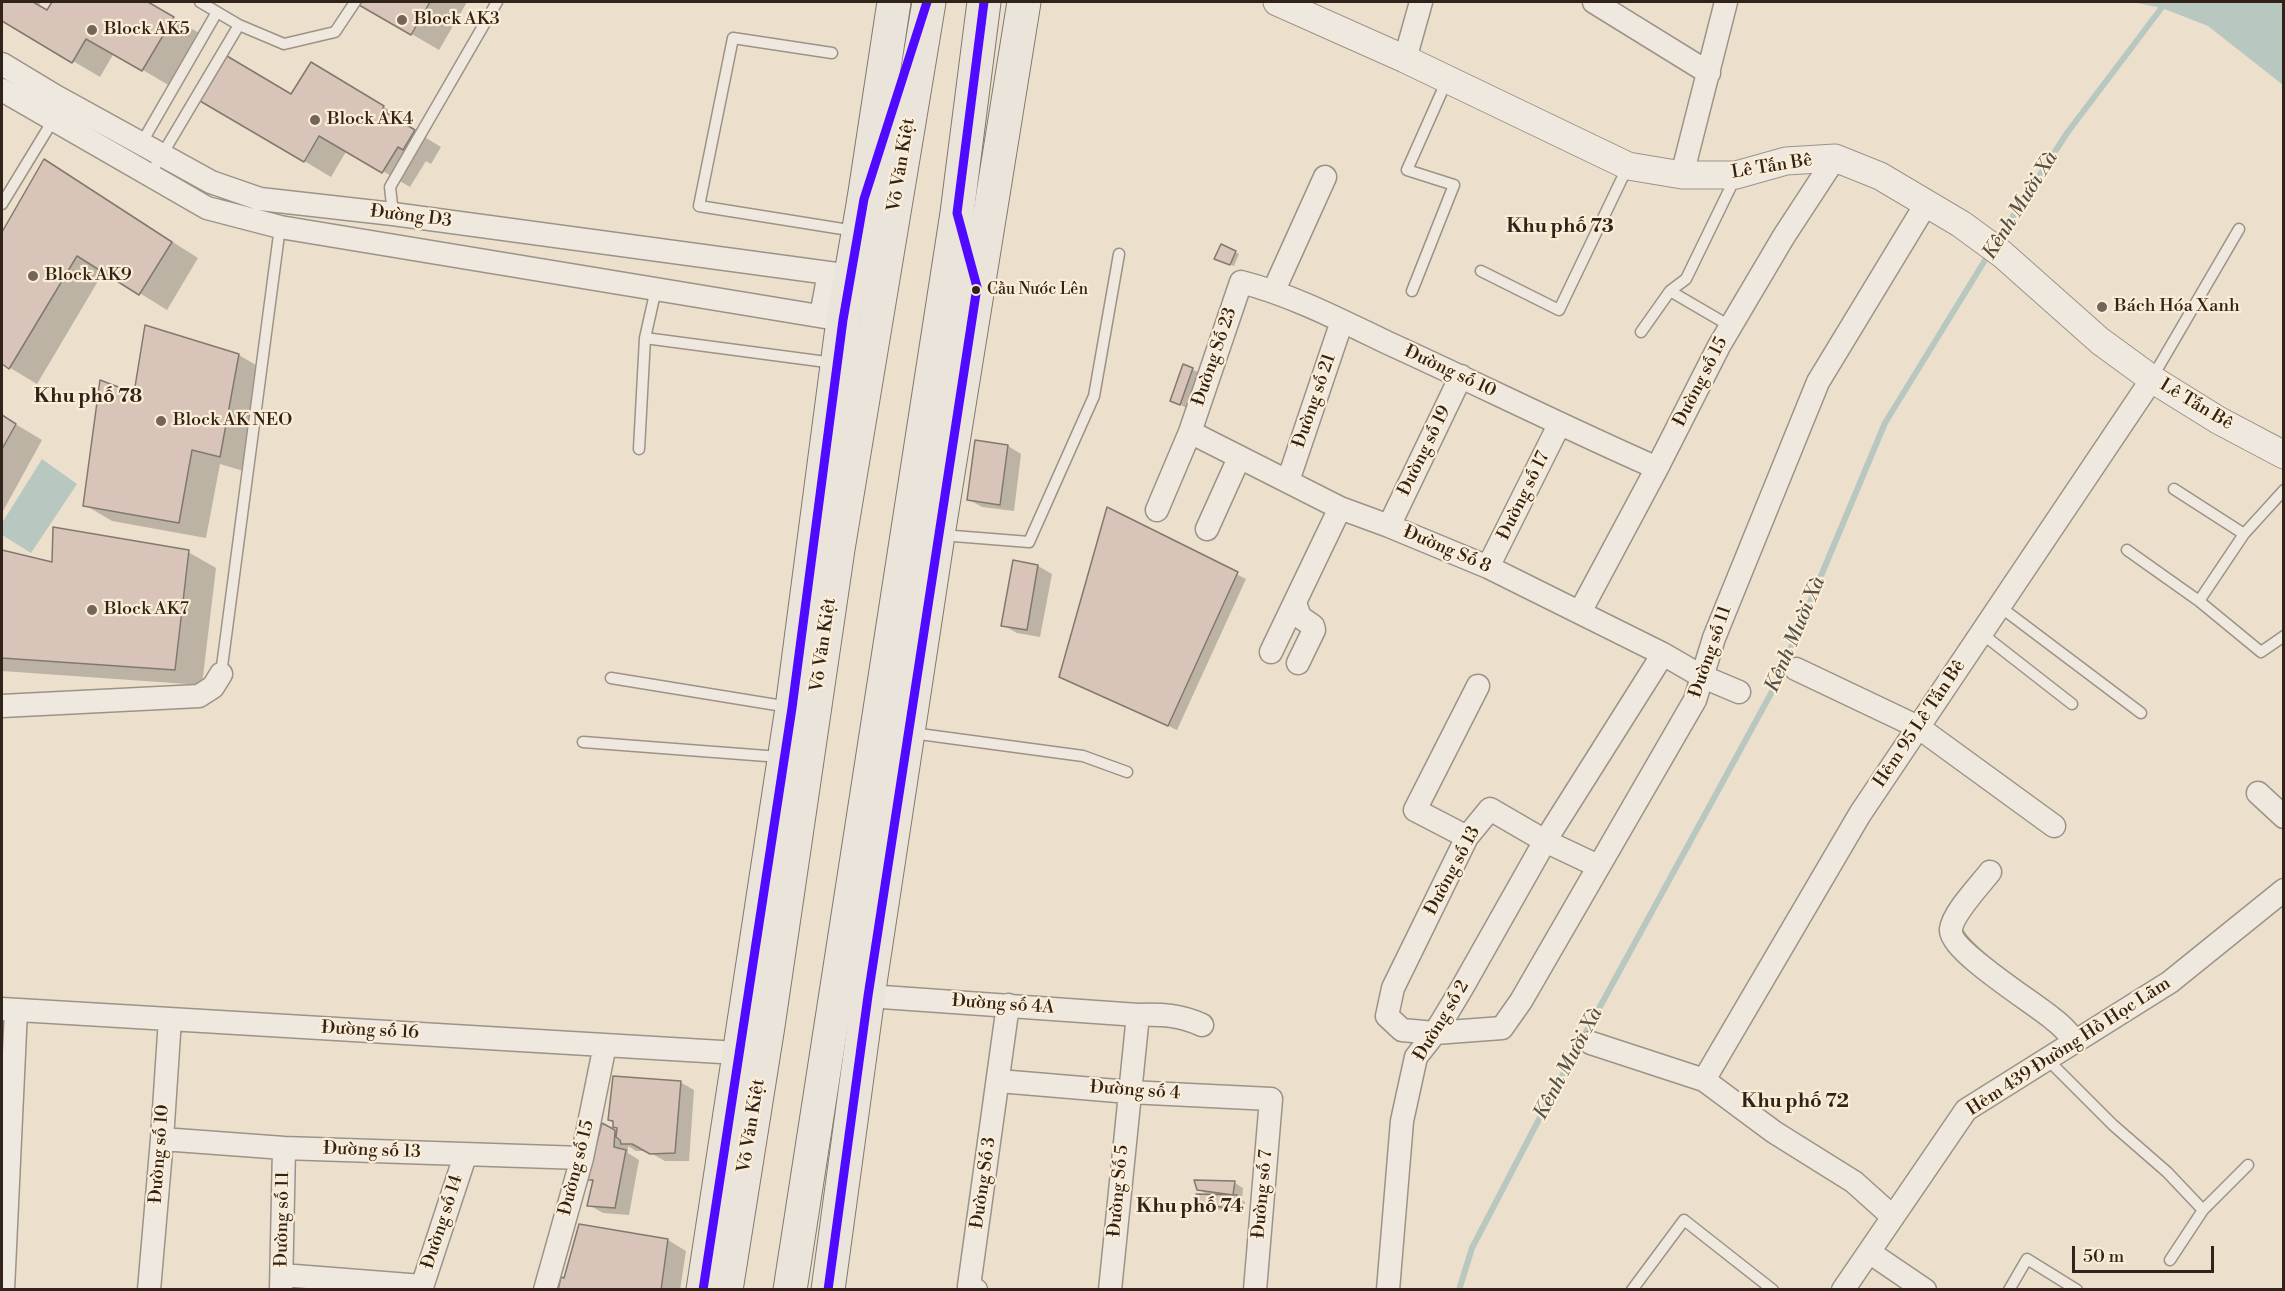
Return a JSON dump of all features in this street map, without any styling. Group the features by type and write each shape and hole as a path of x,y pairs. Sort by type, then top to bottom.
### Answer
{"main road":[{"name":"Võ Văn Kiệt","path":"703,1290 792,708 837,363 832,318 840,274 858,231 894,2"},
{"name":"Võ Văn Kiệt","path":"726,1290 768,1026 838,549 928,2"},
{"path":"864,199 928,2"},
{"path":"790,1290 957,213 984,2"},
{"path":"828,1290 868,996 938,535 1024,2"},
{"path":"957,213 977,287"}],"street":[{"name":"Lê Tấn Bê","path":"1277,2 1405,59 1628,166 1682,175 1736,175 1786,162 1835,158 1880,176 1961,224 2002,254 2100,341 2152,379 2218,420 2283,455"},
{"path":"1405,59 1421,2"},
{"path":"1594,2 1709,73"},
{"path":"1682,175 1726,2"},
{"name":"Đường D3","path":"2,64 59,111 130,164 207,208 280,227 832,318"},
{"name":"Đường D3","path":"2,90 141,143 211,182 260,199 393,214 840,274"},
{"name":"Đường số 15","path":"1580,612 1730,326 1784,236 1835,158"},
{"path":"1274,290 1325,177"},
{"name":"Đường số 11","path":"1435,1033 1502,1028 1521,1001 1695,700 1718,627 1818,382 1926,204"},
{"name":"Đường số 10","path":"1240,282 1274,290 1461,376 1559,425 1657,468"},
{"name":"Đường Số 23","path":"1157,510 1190,432 1240,282"},
{"name":"Đường số 21","path":"1288,481 1342,321"},
{"name":"Đường số 19","path":"1389,526 1461,376"},
{"name":"Hẻm 95 Lê Tấn Bê","path":"1704,1080 1860,814 2152,379"},
{"name":"Đường số 17","path":"1488,567 1559,425"},
{"name":"Đường Số 8","path":"1190,432 1340,508 1488,567 1663,654 1701,676 1738,692"},
{"path":"1207,529 1239,458"},
{"path":"1271,652 1340,508"},
{"path":"1295,603 1300,617 1313,626 1314,630 1298,663"},
{"path":"1598,866 1545,841 1663,654"},
{"path":"1796,669 1918,727 2054,826"},
{"path":"2,706 199,696 213,687 221,674"},
{"path":"1467,837 1415,810 1478,686"},
{"path":"2258,793 2281,810"},
{"name":"Đường số 13","path":"1435,1033 1402,1030 1387,1016 1393,988 1467,837 1490,809 1545,841"},
{"name":"Đường số 2","path":"1388,1290 1402,1121 1416,1057 1435,1033 1462,988 1545,841"},
{"path":"1990,872 1956,916 1951,934 1963,950 2028,1002 2054,1019 2076,1042"},
{"name":"Hẻm 439 Đường Hồ Học Lãm","path":"1844,1290 1966,1110 2170,982 2283,890"},
{"name":"Đường số 4A","path":"868,996 1137,1015 1167,1014 1184,1017 1202,1025"},
{"name":"Đường Số 3","path":"972,1288 1008,1005"},
{"path":"3,1290 9,1009"},
{"name":"Đường số 16","path":"9,1009 738,1053"},
{"name":"Đường Số 5","path":"1110,1290 1137,1015"},
{"name":"Đường số 10","path":"149,1290 170,1019"},
{"path":"1591,1043 1704,1080 1774,1132 1854,1182 1893,1216"},
{"name":"Đường số 15","path":"545,1290 582,1158 605,1045"},
{"name":"Đường số 4","path":"999,1081 1129,1092 1271,1099"},
{"name":"Đường số 7","path":"1255,1290 1271,1099"},
{"name":"Đường số 13","path":"162,1139 284,1148 582,1158"},
{"name":"Đường số 11","path":"281,1282 284,1148"},
{"name":"Đường số 14","path":"421,1288 465,1155"},
{"path":"1869,1252 1925,1290"},
{"path":"281,1282 421,1288"}],"lane":[{"path":"200,2 239,25 284,44 335,32 355,2"},
{"path":"393,214 390,187 497,2"},
{"path":"130,164 217,12"},
{"path":"150,175 239,25"},
{"path":"832,53 733,38 699,206 858,231"},
{"path":"1412,291 1454,185 1407,170 1447,80"},
{"path":"2,204 59,111"},
{"path":"1481,271 1559,310 1628,166"},
{"path":"1641,332 1670,291 1686,279 1736,175"},
{"path":"221,674 280,227"},
{"path":"2152,379 2239,229"},
{"path":"938,535 1029,542 1094,396 1119,255"},
{"path":"639,449 645,338 656,289"},
{"path":"1670,291 1730,326"},
{"path":"645,338 837,363"},
{"path":"2174,489 2244,534"},
{"path":"2199,601 2244,534 2283,490"},
{"path":"2127,550 2199,601 2261,652 2283,636"},
{"path":"1999,606 2141,713"},
{"path":"1981,633 2072,704"},
{"path":"611,678 792,708"},
{"path":"909,732 1083,756 1127,771"},
{"path":"583,742 783,758"},
{"path":"2048,1060 2113,1125 2167,1172 2203,1210"},
{"path":"2170,1260 2203,1210 2248,1165"},
{"path":"1632,1290 1684,1220 1773,1290"},
{"path":"2009,1290 2027,1259 2077,1290"}],"shaded area":[{"path":"2132,2 2283,2 2283,85 2208,26 2162,8"},
{"path":"42,459 77,484 31,553 2,535 2,523"}],"building":[{"name":"Block AK5","path":"2,2 33,2 47,10 52,2 148,2 174,17 142,71 86,39 72,63 2,21"},
{"name":"Block AK3","path":"362,2 430,2 411,35 359,5"},
{"name":"Block AK4","path":"227,56 291,94 311,62 384,106 382,110 415,130 403,150 398,147 382,173 319,136 304,162 200,101"},
{"name":"Block AK9","path":"44,159 172,242 139,295 77,256 9,369 2,364 2,232"},
{"path":"1221,244 1236,251 1230,265 1214,259"},
{"name":"Block AK NEO","path":"145,325 239,354 220,457 192,450 179,523 83,506 100,380 134,393"},
{"path":"1183,364 1193,368 1180,405 1170,401"},
{"path":"2,415 16,424 2,449"},
{"path":"975,440 1008,445 1000,505 967,500"},
{"path":"1107,507 1238,572 1168,726 1059,677"},
{"name":"Block AK7","path":"53,527 189,550 175,670 2,658 2,550 52,562"},
{"path":"1013,560 1038,565 1027,630 1001,626"},
{"path":"613,1076 681,1081 675,1153 650,1154 632,1144 621,1144 616,1137 617,1128 613,1127 613,1121 608,1120"},
{"path":"602,1123 615,1130 614,1147 626,1150 615,1208 587,1206 593,1180 587,1180"},
{"path":"1194,1180 1235,1181 1233,1195 1197,1190"},
{"path":"1196,1194 1237,1195 1235,1209 1199,1204"},
{"path":"579,1224 668,1239 661,1290 558,1290 561,1277 564,1278"}],"waterway":[{"name":"Kênh Mười Xà","path":"1997,241 2067,133 2166,2"},
{"name":"Kênh Mười Xà","path":"1459,1290 1472,1248 1549,1100 1774,688 1885,423 1990,252"}],"transit line":[{"path":"703,1290 792,708 843,320 864,199 927,2"},
{"path":"828,1290 868,996 977,287 957,213 984,2"}],"place":[{"name":"Block AK3","path":"402,20"},
{"name":"Block AK5","path":"92,30"},
{"name":"Block AK4","path":"315,120"},
{"name":"Block AK9","path":"33,276"},
{"name":"Cầu Nước Lên","path":"976,290"},
{"name":"Bách Hóa Xanh","path":"2102,307"},
{"name":"Block AK NEO","path":"161,421"},
{"name":"Block AK7","path":"92,610"}],"district":[{"name":"Khu phố 73","path":"1560,227"},
{"name":"Khu phố 78","path":"88,397"},
{"name":"Khu phố 72","path":"1795,1102"},
{"name":"Khu phố 74","path":"1190,1207"}]}
